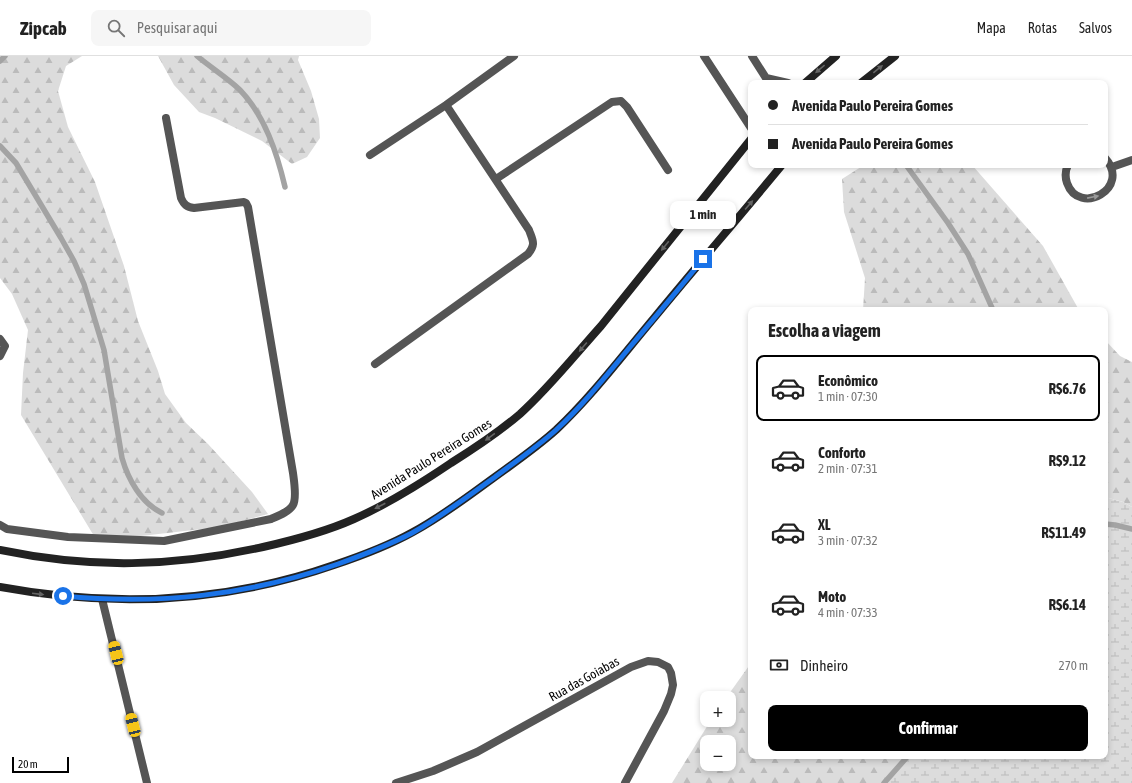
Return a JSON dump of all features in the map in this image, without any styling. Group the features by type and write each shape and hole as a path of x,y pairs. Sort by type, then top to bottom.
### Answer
{"main road":[{"path":"808,80 836,56"},
{"path":"865,80 895,56"},
{"name":"Avenida Paulo Pereira Gomes","path":"0,550 49,559 92,563 143,564 193,560 254,549 316,533 354,519 395,498 480,445 521,413 576,355 748,143"},
{"path":"0,587 50,595 102,599 178,599 220,594 264,585 314,572 353,559 392,543 432,521 536,447 570,416 602,381 780,168"}],"street":[{"path":"370,155 446,105 514,56"},
{"path":"704,56 748,123"},
{"path":"752,56 766,78 775,80"},
{"path":"496,179 612,102 621,101 627,107 668,170"},
{"path":"375,364 528,254 533,247 529,230 446,105"},
{"path":"0,525 7,529 68,537 164,541 271,519 293,505 295,493 294,473 248,207 244,202 194,208 187,207 183,204 180,198 166,118"},
{"path":"1112,168 1132,160"},
{"path":"1066,168 1065,178 1068,187 1075,195 1084,198 1094,198 1103,194 1110,187 1113,177 1112,168 1108,162"},
{"path":"0,340 5,346 0,356"},
{"path":"102,599 147,783"},
{"name":"Rua das Goiabas","path":"396,783 433,771 476,752 631,667 648,661 658,662 668,667 671,673 672,685 670,694 664,711 625,783"}],"green space":[{"path":"0,56 82,56 66,66 58,91 68,127 95,182 124,266 138,321 158,371 165,394 186,423 208,444 252,492 268,514 220,527 97,541 21,415 23,373 28,330 12,294 0,278"},
{"path":"158,56 299,56 298,60 311,91 319,119 320,138 307,157 292,164 262,141 215,118 199,112 174,85"},
{"path":"859,168 975,168 1043,246 1077,307 863,307 865,278 844,212 842,179"},
{"path":"1108,343 1120,356 1132,362 1132,507 1123,502 1108,498"},
{"path":"1108,498 1123,502 1132,507 1132,783 884,783 904,759 1108,759"},
{"path":"748,667 748,759 904,759 884,783 672,783 700,738 700,771 736,771 736,735 702,735 707,727 736,727 736,691 731,691"}],"waterway":[{"path":"0,61 5,56"},
{"path":"197,56 236,86 249,100 263,123 274,148 285,187"},
{"path":"0,146 16,163 74,261 84,284 104,350 122,458 136,490 154,509 162,513"},
{"path":"908,168 948,223 968,254 992,307"},
{"path":"1108,524 1132,529"},
{"path":"884,783 905,759"}],"route":[{"path":"63,596 116,600 157,600 220,594 248,589 303,575 353,559 412,533 466,498 556,430 602,381 703,259"}]}
